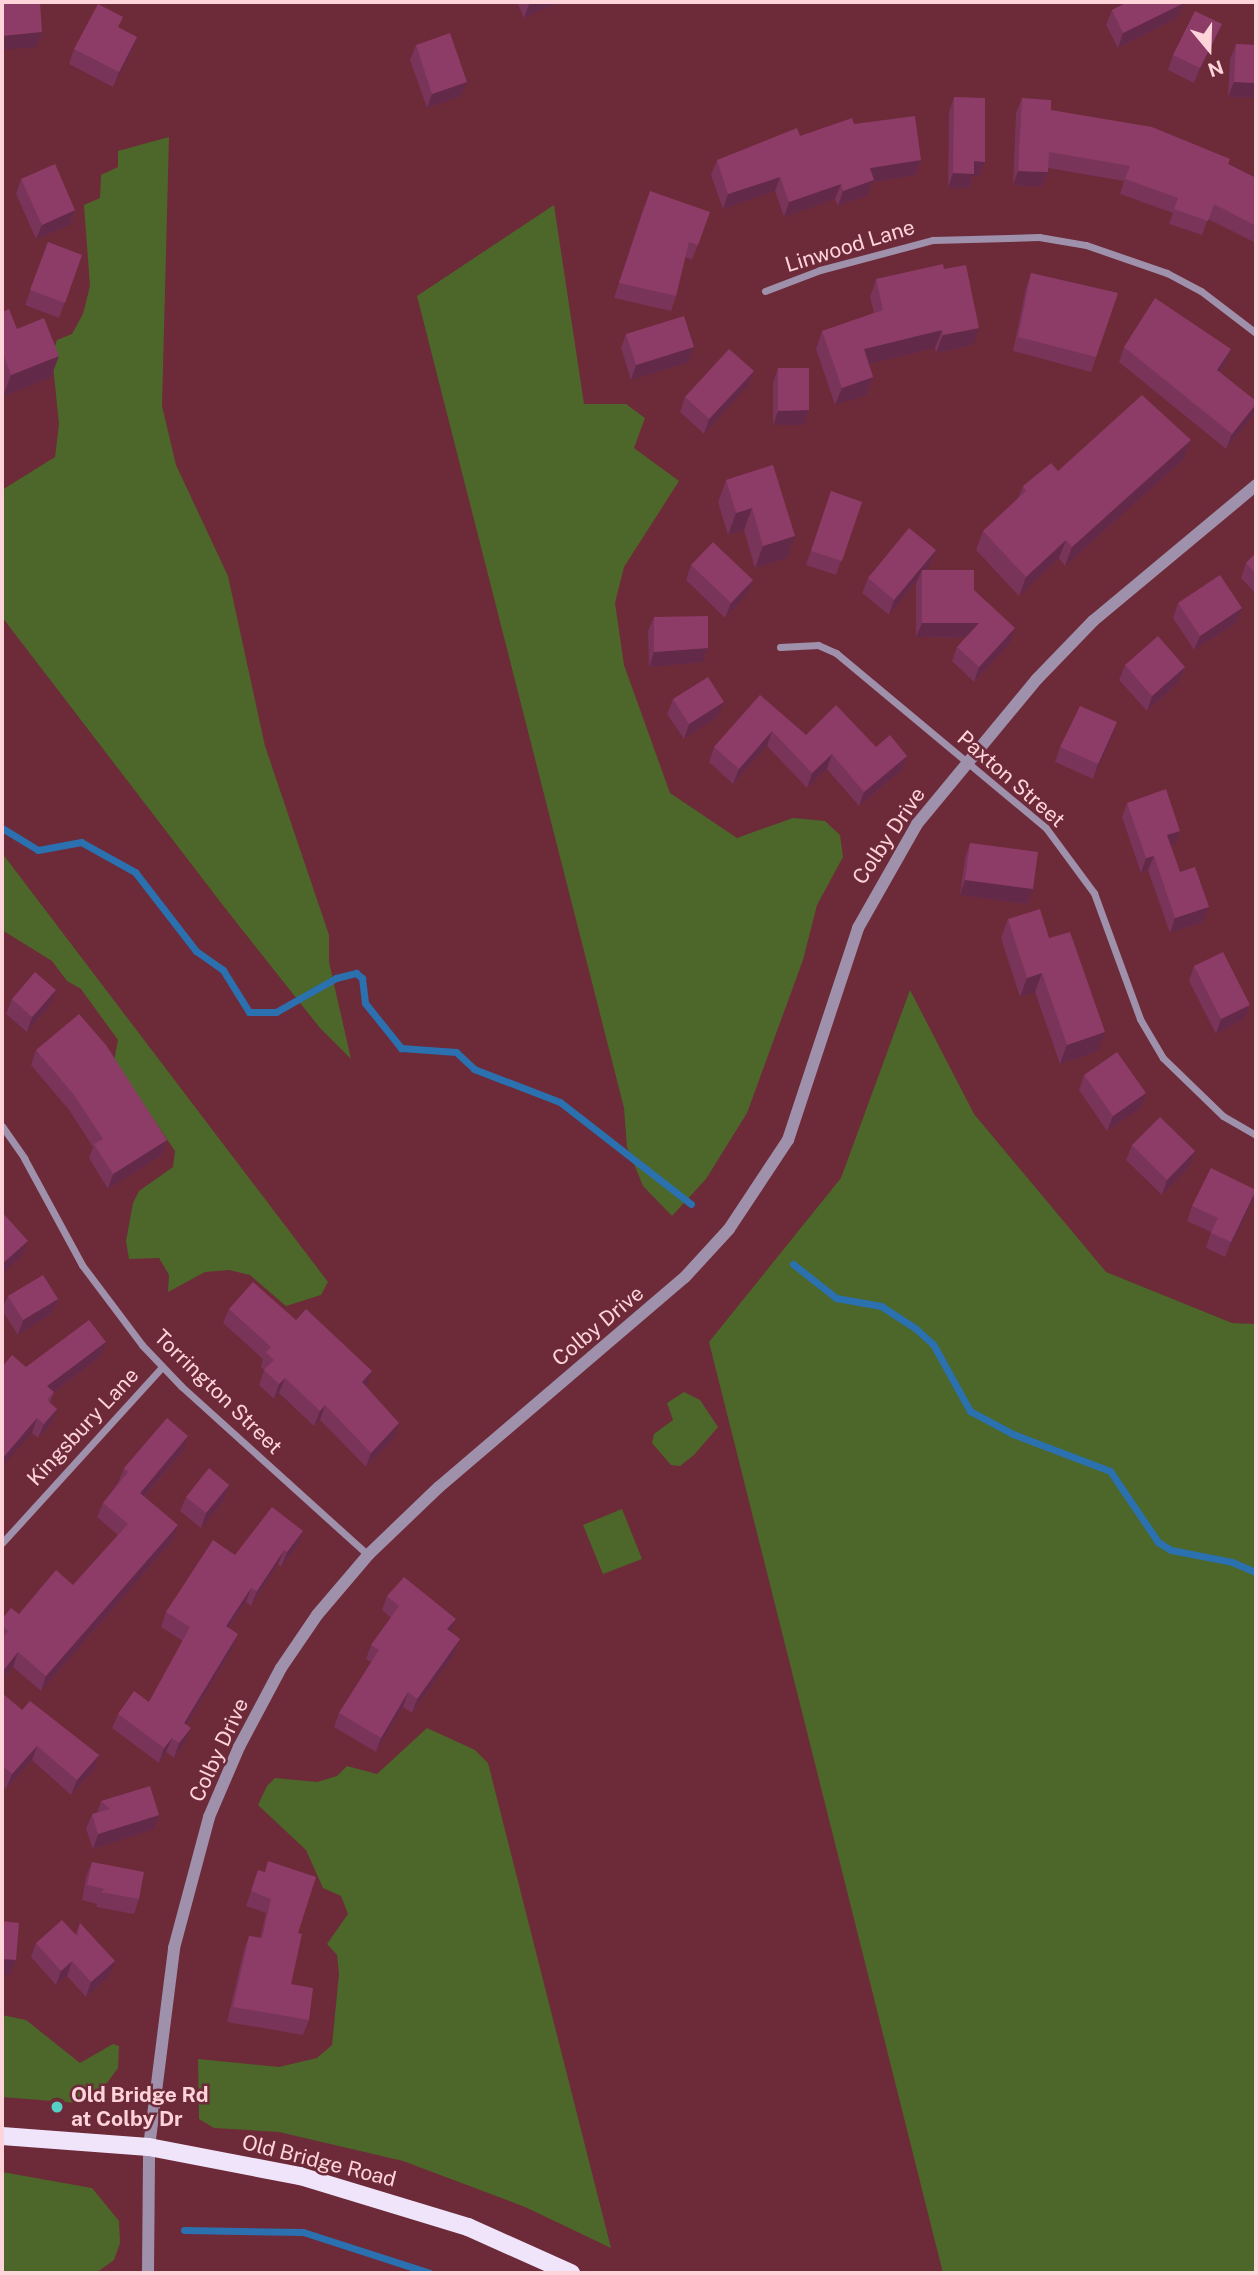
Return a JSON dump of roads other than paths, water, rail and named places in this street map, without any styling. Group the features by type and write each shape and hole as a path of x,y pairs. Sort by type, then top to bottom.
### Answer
{"main road":[{"name":"Old Bridge Road","path":"2,2136 149,2147 300,2176 367,2194 468,2227 571,2273"}],"street":[{"name":"Linwood Lane","path":"765,291 832,266 933,240 1039,237 1086,245 1167,273 1201,291 1256,333"},
{"name":"Colby Drive","path":"148,2273 149,2147 174,1948 209,1817 257,1709 281,1668 368,1555 439,1487 685,1277 729,1229 788,1140 869,901 917,824 967,762 1093,621 1205,523 1256,485"},
{"name":"Paxton Street","path":"780,648 818,645 835,653 1046,828 1072,859 1094,893 1140,1019 1163,1058 1223,1116 1256,1135"},
{"name":"Torrington Street","path":"2,1126 99,1291 162,1367 368,1555"},
{"name":"Kingsbury Lane","path":"2,1543 162,1367"}],"waterway":[{"path":"2,828 38,850 81,842 135,872 196,951 223,970 249,1012 276,1012 336,978 356,973 362,978 365,1003 401,1048 456,1052 474,1069 560,1102 691,1204"},
{"path":"793,1264 836,1298 881,1306 915,1328 933,1344 970,1411 1013,1434 1110,1471 1158,1542 1171,1550 1232,1562 1256,1572"},
{"path":"184,2230 303,2232 430,2273"}],"place":[{"name":"Old Bridge Rd at Colby Dr","path":"57,2107"}]}
